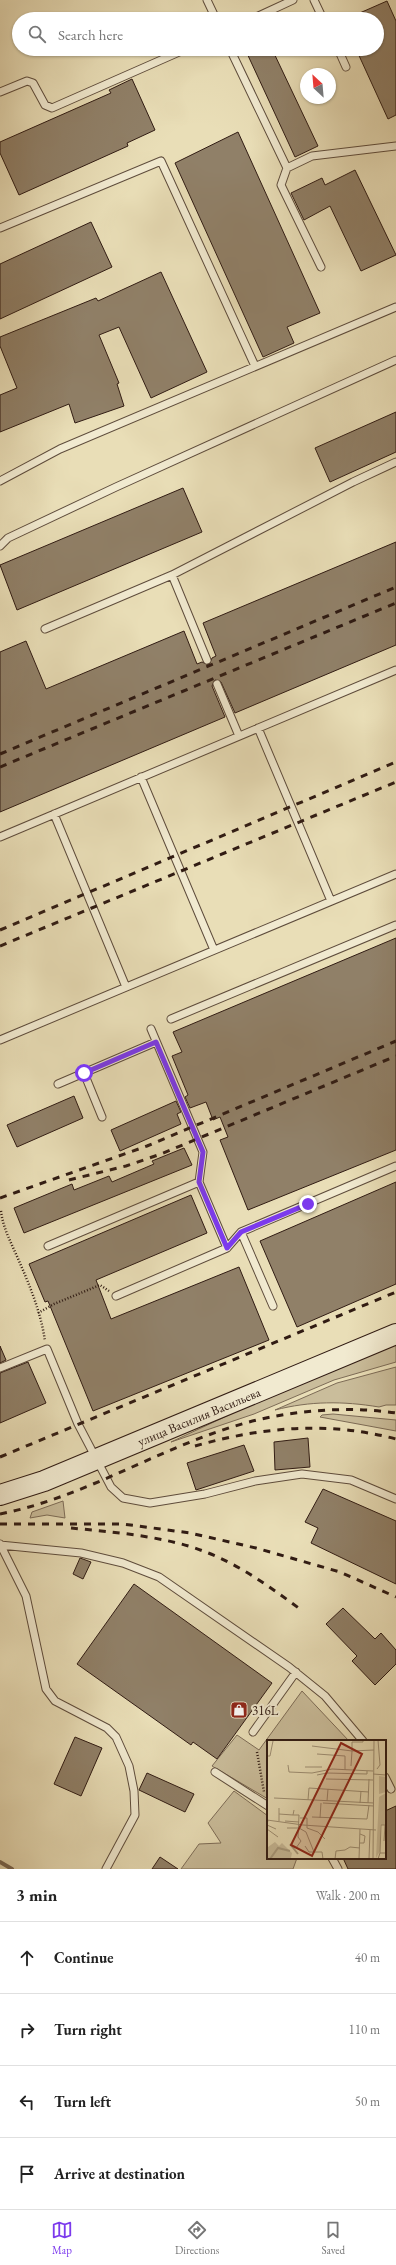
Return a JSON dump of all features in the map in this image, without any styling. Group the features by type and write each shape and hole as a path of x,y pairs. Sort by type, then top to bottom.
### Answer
{"main road":[{"name":"улица Василия Васильева","path":"0,1495 44,1481 97,1460 396,1334"}],"lane":[{"path":"206,0 212,12"},
{"path":"267,12 293,0"},
{"path":"314,0 320,12"},
{"path":"0,92 27,81 33,83 45,105 52,108 170,56"},
{"path":"233,56 287,168"},
{"path":"341,56 346,67"},
{"path":"321,267 281,184 287,168 312,156 396,146"},
{"path":"0,228 161,161 255,366"},
{"path":"0,481 60,449 396,307"},
{"path":"0,546 8,538 116,487 396,360"},
{"path":"45,629 172,575 353,482 396,462"},
{"path":"172,575 207,660"},
{"path":"0,837 396,670"},
{"path":"217,684 239,736"},
{"path":"258,728 331,901"},
{"path":"141,778 214,950"},
{"path":"54,814 126,987"},
{"path":"0,1040 396,874"},
{"path":"172,1019 396,925"},
{"path":"151,1029 203,1152 199,1182 227,1248"},
{"path":"58,1084 156,1042"},
{"path":"84,1073 102,1116"},
{"path":"116,1296 227,1248 241,1232 396,1166"},
{"path":"48,1246 199,1182"},
{"path":"241,1232 273,1306"},
{"path":"0,1368 47,1349 78,1424 111,1487 123,1498 150,1503 205,1494 255,1481 302,1474 351,1480 396,1499"},
{"path":"0,1545 82,1553 122,1563 159,1577 296,1672 325,1696 362,1740"},
{"path":"0,1545 26,1596 46,1689 56,1701 107,1728 116,1737 129,1766 134,1791 136,1815 106,1869"},
{"path":"253,1732 296,1672"},
{"path":"215,1772 267,1805"},
{"path":"386,1779 391,1790"},
{"path":"333,1859 338,1869"}],"path":[{"path":"1,1211 3,1223 25,1274 38,1313 47,1349"},
{"path":"38,1313 54,1304 100,1285 116,1296"},
{"path":"257,1752 267,1805"}],"shaded area":[{"path":"396,1343 396,1362 334,1380 254,1414 171,1442 293,1385"},
{"path":"396,1367 396,1405 379,1407 327,1403 301,1405 275,1410 337,1383"},
{"path":"333,1414 396,1420 396,1431 320,1417 322,1415"},
{"path":"63,1501 65,1518 47,1515 30,1518 32,1512"},
{"path":"302,1691 348,1740 267,1740 267,1798 212,1766 237,1735 259,1750"},
{"path":"234,1791 267,1815 267,1859 297,1859 293,1869 181,1869 199,1844 221,1843 208,1823"}],"building":[{"path":"387,1 396,21 396,115 388,119 359,56 384,56 384,12 362,12"},
{"path":"248,56 275,56 318,146 295,157"},
{"path":"132,79 155,130 127,143 128,146 19,195 0,153 0,142 111,93 109,90"},
{"path":"238,132 320,313 287,327 294,343 263,357 175,163"},
{"path":"355,170 396,255 361,271 330,206 304,220 291,193 322,178 325,185"},
{"path":"91,222 112,267 0,319 0,264"},
{"path":"161,272 207,372 151,398 119,327 99,335 119,383 117,384 124,406 75,423 69,404 0,432 0,395 17,388 0,346 0,337 96,298 98,301"},
{"path":"396,412 396,452 330,482 315,448"},
{"path":"183,488 202,532 17,610 0,565"},
{"path":"396,542 396,645 235,713 221,682 215,680 212,686 225,717 0,812 0,652 26,641 46,689 184,631 197,664 202,662 209,665 212,658 216,656 203,623"},
{"path":"396,938 396,1150 248,1210 220,1140 228,1137 220,1117 213,1120 206,1102 190,1108 185,1097 188,1095 172,1056 182,1052 173,1032"},
{"path":"74,1096 83,1118 17,1147 7,1125"},
{"path":"176,1101 181,1112 177,1114 181,1124 120,1151 111,1130"},
{"path":"184,1148 192,1165 24,1233 14,1208 72,1184 74,1190 109,1176 112,1182 154,1164 152,1161"},
{"path":"396,1182 396,1284 297,1327 260,1241"},
{"path":"191,1195 207,1233 96,1280 111,1319 239,1267 269,1340 93,1411 48,1301 45,1302 29,1264"},
{"path":"0,1346 6,1360 0,1363"},
{"path":"28,1362 46,1403 0,1423 0,1373"},
{"path":"308,1438 310,1467 275,1470 274,1442"},
{"path":"244,1445 254,1471 196,1490 187,1463"},
{"path":"323,1489 396,1521 396,1584 311,1543 318,1528 305,1522"},
{"path":"80,1558 91,1562 83,1579 73,1574"},
{"path":"134,1584 272,1683 217,1759 193,1742 191,1745 77,1664"},
{"path":"343,1608 375,1639 381,1633 396,1650 396,1664 375,1685 352,1661 357,1656 326,1624"},
{"path":"75,1737 102,1748 81,1796 54,1784"},
{"path":"147,1773 194,1794 185,1812 139,1790"},
{"path":"396,1806 396,1869 348,1869 343,1859 386,1859 386,1811"},
{"path":"160,1857 178,1869 152,1869"}],"waterway":[{"path":"0,1862 12,1869"}],"railway":[{"path":"0,754 396,587"},
{"path":"0,767 396,603"},
{"path":"0,930 396,762"},
{"path":"0,946 396,782"},
{"path":"0,1198 147,1146 396,1041"},
{"path":"69,1180 126,1166 161,1154 396,1056"},
{"path":"0,1457 396,1292"},
{"path":"0,1514 64,1496 186,1444 249,1422 322,1410 359,1410 396,1413"},
{"path":"195,1446 245,1434 320,1428 371,1433 396,1439"},
{"path":"0,1524 123,1524 190,1533 256,1548 340,1572 396,1597"},
{"path":"71,1528 155,1538 203,1551 242,1569 266,1584 300,1609"}],"place":[{"name":"316L","path":"239,1710"}],"route":[{"path":"84,1073 156,1042 203,1152 199,1182 227,1248 241,1232 308,1204"}]}
